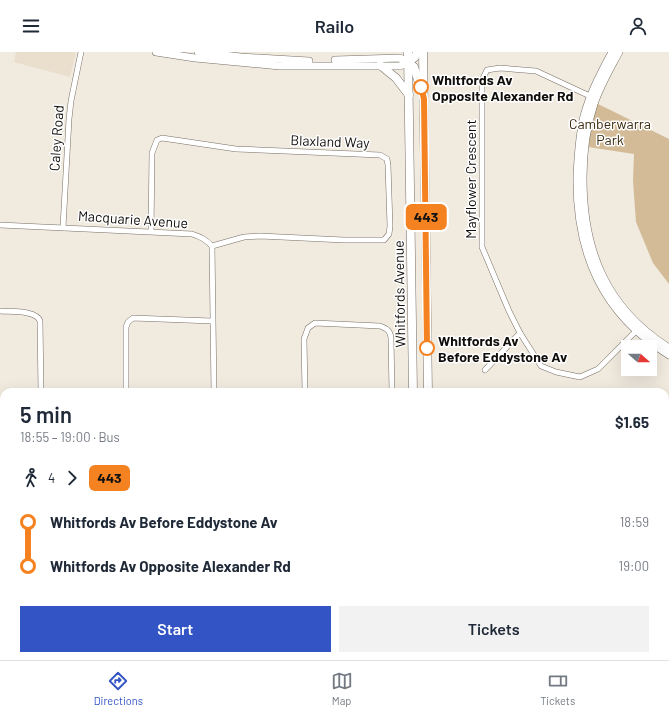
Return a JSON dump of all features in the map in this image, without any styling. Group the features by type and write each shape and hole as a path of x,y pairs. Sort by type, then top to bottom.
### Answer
{"main road":[{"name":"Whitfords Avenue","path":"408,52 413,388"},
{"path":"417,52 415,57 408,62 414,66 424,99"},
{"name":"Whitfords Avenue","path":"423,52 428,388"},
{"path":"380,65 396,78 409,95"}],"street":[{"name":"Caley Road","path":"63,227 69,119 71,101 81,52"},
{"path":"156,52 196,58 258,58 280,66 400,66 408,62"},
{"path":"198,52 258,58 312,61 400,58 408,62"},
{"path":"612,52 593,98 585,142 583,161 583,201 586,224 591,248 606,283 639,329 669,355"},
{"path":"593,98 619,52"},
{"name":"Mayflower Crescent","path":"593,98 536,71 500,68 487,70 482,80 482,247 520,333 541,366 556,372 580,377 598,369 639,329"},
{"name":"Blaxland Way","path":"151,231 152,152 157,140 162,138 236,149 380,155 387,159 390,226 389,234 384,240 344,240 260,236 244,237 212,246"},
{"name":"Macquarie Avenue","path":"0,225 192,234 200,236 212,246"},
{"path":"212,246 214,388"},
{"path":"0,311 32,314 39,317 41,388"},
{"path":"126,388 126,327 128,322 134,318 212,321"},
{"path":"305,388 304,339 308,328 315,323 380,326 386,328 390,332 391,338 392,388"},
{"path":"639,329 669,348"},
{"path":"485,370 520,333"}],"shaded area":[{"path":"16,52 76,52 70,77 14,62"}],"green space":[{"name":"Camberwarra Park","path":"594,102 669,139 669,284 653,263 636,222 633,181 634,154 588,147"}],"bus line":[{"name":"443","path":"421,87 424,99 427,348"}],"place":[{"name":"Whitfords Av Opposite Alexander Rd","path":"421,87"},
{"name":"Whitfords Av Before Eddystone Av","path":"427,348"}]}
